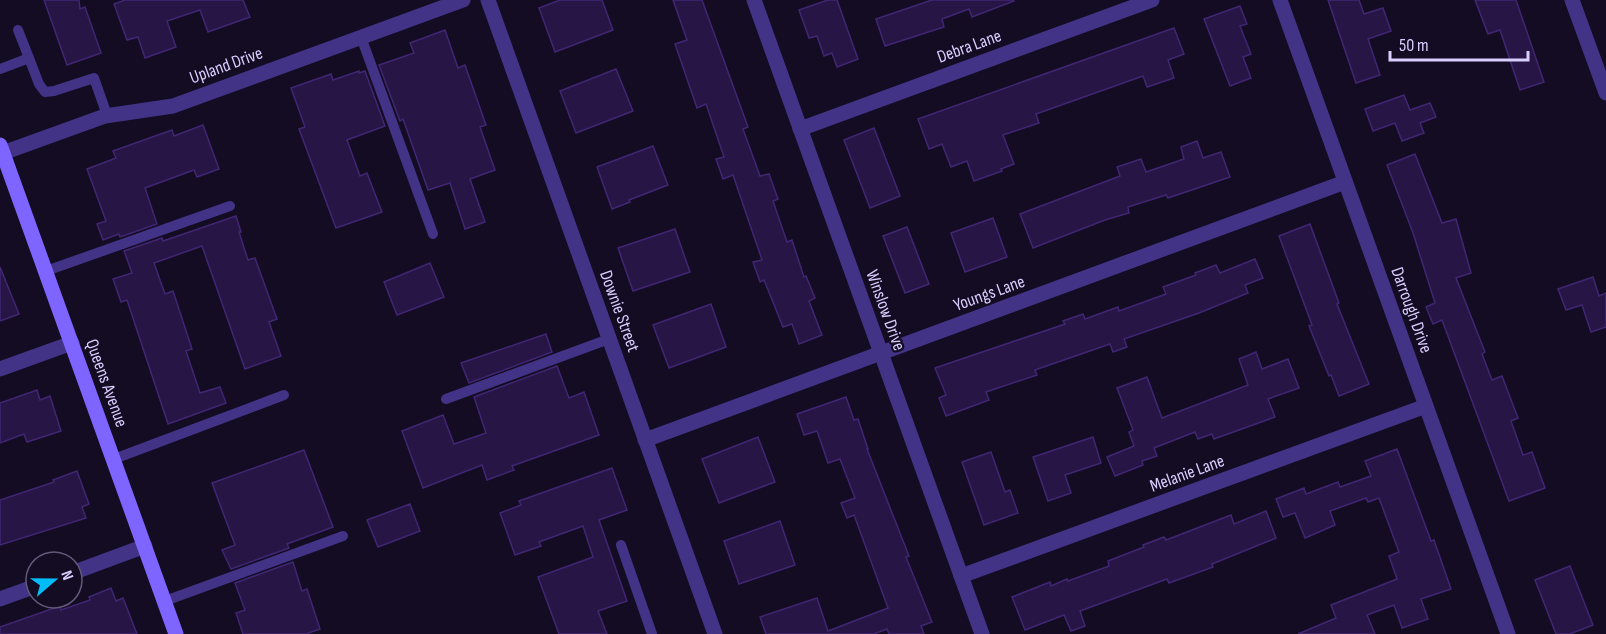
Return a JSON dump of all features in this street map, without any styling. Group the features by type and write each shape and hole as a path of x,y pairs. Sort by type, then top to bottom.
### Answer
{"main road":[{"name":"Queens Avenue","path":"1,150 176,634"}],"street":[{"name":"Upland Drive","path":"1,150 107,116 173,106 463,0"},
{"name":"Downie Street","path":"488,0 715,634"},
{"name":"Winslow Drive","path":"754,0 982,634"},
{"name":"Debra Lane","path":"800,129 1152,0"},
{"name":"Darrough Drive","path":"1280,0 1508,634"},
{"path":"1572,0 1606,93"},
{"name":"Youngs Lane","path":"645,440 1345,182"},
{"path":"0,369 72,343"},
{"name":"Melanie Lane","path":"961,576 1426,406"},
{"path":"84,569 145,546"},
{"path":"0,599 24,590"}],"lane":[{"path":"18,30 39,84 45,92 94,78 107,116"},
{"path":"361,37 433,234"},
{"path":"0,69 29,58"},
{"path":"46,270 230,206"},
{"path":"446,399 609,339"},
{"path":"114,459 284,395"},
{"path":"165,601 343,536"},
{"path":"621,545 652,634"}],"building":[{"path":"44,0 79,0 80,9 85,7 101,53 67,65"},
{"path":"125,0 243,0 250,17 208,32 200,10 167,21 176,47 145,58 138,37 127,40 114,4"},
{"path":"560,0 602,0 613,30 555,52 539,8"},
{"path":"673,0 702,0 748,127 743,129 760,176 769,174 778,199 773,201 787,242 792,240 804,277 806,276 815,298 809,301 822,335 799,344 792,324 783,327 764,280 760,282 753,262 762,260 733,175 723,179 716,159 724,157 706,104 697,108 675,44 687,40"},
{"path":"828,0 837,0 858,59 837,67 832,53 824,56 817,36 809,38 799,10"},
{"path":"932,0 1014,1 972,17 969,9 942,19 944,27 885,46 876,19"},
{"path":"1328,0 1359,0 1364,14 1383,8 1391,31 1368,39 1380,75 1356,83"},
{"path":"1475,0 1516,0 1544,82 1520,90 1500,30 1488,34"},
{"path":"1240,6 1247,24 1240,26 1251,54 1243,57 1251,78 1230,86 1204,19"},
{"path":"1174,28 1184,54 1168,60 1174,78 1147,87 1143,76 1036,114 1039,123 1003,135 1014,164 1001,169 1002,171 974,181 967,161 951,167 942,144 929,149 918,119"},
{"path":"445,30 458,68 465,65 486,125 480,127 495,170 470,179 485,222 465,229 450,183 428,190 403,119 400,121 379,65 414,53 410,43"},
{"path":"616,69 633,111 576,133 560,91"},
{"path":"359,71 359,73 365,71 385,126 347,140 360,176 367,173 382,212 336,228 299,129 305,127 291,88 331,74 333,80"},
{"path":"1404,95 1410,110 1430,103 1436,117 1420,123 1424,133 1402,141 1395,123 1373,131 1365,109"},
{"path":"203,125 219,169 197,177 194,170 145,188 157,224 120,237 119,234 103,240 97,224 106,221 87,169 116,158 113,151 172,130 174,136"},
{"path":"874,128 900,196 870,208 844,140"},
{"path":"1197,141 1203,158 1221,152 1230,177 1168,198 1166,195 1128,207 1129,213 1033,248 1020,214 1120,176 1117,167 1141,159 1146,172 1184,159 1181,147"},
{"path":"653,146 668,185 612,209 597,167"},
{"path":"1415,154 1442,223 1456,219 1471,273 1456,278 1485,352 1482,354 1492,380 1502,376 1518,418 1511,421 1523,455 1532,452 1545,488 1509,501 1442,320 1433,324 1426,307 1435,303 1413,233 1387,165"},
{"path":"236,216 248,260 255,258 277,319 269,322 281,356 245,369 202,246 154,263 165,294 173,291 192,349 186,351 200,393 220,387 226,403 168,424 127,300 121,302 113,279 132,273 124,251 162,238 163,241"},
{"path":"993,218 1007,257 965,272 951,233"},
{"path":"1310,224 1339,303 1337,304 1369,384 1339,396 1309,326 1312,325 1279,236"},
{"path":"907,227 929,284 905,293 883,236"},
{"path":"675,229 690,272 633,291 618,248"},
{"path":"1255,259 1263,278 1245,285 1248,293 1124,339 1127,347 1113,352 1110,344 1035,370 1037,375 986,392 989,400 946,416 939,398 946,395 935,368 1065,324 1063,321 1083,314 1085,319 1118,307 1119,311 1166,294 1163,287 1216,265 1220,273"},
{"path":"430,263 444,297 397,315 384,282"},
{"path":"0,267 19,314 0,321"},
{"path":"1593,277 1599,296 1606,293 1606,327 1591,332 1582,305 1566,310 1558,289"},
{"path":"711,304 726,347 669,368 653,325"},
{"path":"546,334 552,352 469,383 461,363"},
{"path":"1256,352 1262,369 1288,359 1299,388 1268,399 1275,417 1214,439 1212,434 1198,439 1195,432 1154,448 1157,456 1142,461 1143,465 1115,476 1107,457 1134,446 1129,432 1133,430 1117,388 1147,377 1162,418 1248,385 1239,359"},
{"path":"557,366 569,398 584,392 599,435 512,466 514,470 487,480 482,465 423,488 402,431 443,415 454,444 486,433 474,397"},
{"path":"37,390 40,400 50,396 61,431 27,442 24,434 0,443 0,403"},
{"path":"846,397 854,420 858,419 867,449 909,556 906,557 932,622 921,626 924,634 889,634 887,629 874,634 766,634 760,617 817,598 828,631 888,608 854,515 847,518 841,503 855,498 840,459 828,463 817,431 804,435 797,414"},
{"path":"758,437 775,482 719,503 702,459"},
{"path":"1093,437 1101,463 1065,475 1071,493 1048,501 1033,457"},
{"path":"1397,449 1451,589 1421,599 1428,619 1402,628 1394,605 1367,615 1375,634 1298,634 1336,618 1331,605 1397,579 1389,556 1399,552 1379,498 1368,502 1366,498 1330,511 1335,525 1305,538 1295,513 1283,517 1276,499 1304,488 1306,494 1338,482 1340,487 1371,476 1365,461"},
{"path":"304,450 333,527 287,544 289,548 231,569 222,550 235,545 212,483"},
{"path":"991,452 1005,492 1010,490 1018,513 984,525 962,462"},
{"path":"612,468 627,510 599,520 627,601 598,611 607,634 559,634 538,577 593,557 583,526 539,542 541,546 515,555 500,513 521,505 519,501"},
{"path":"77,471 89,504 82,507 86,518 0,545 0,500 54,482 53,480"},
{"path":"410,504 420,531 378,547 367,520"},
{"path":"1266,511 1276,538 1212,564 1213,567 1169,583 1167,579 1080,611 1085,626 1071,631 1064,615 1025,630 1012,597 1050,582 1051,586 1109,566 1108,561 1164,537 1166,540 1231,515 1234,524"},
{"path":"780,521 795,565 739,584 724,541"},
{"path":"293,562 302,591 307,589 320,629 306,634 243,634 236,613 245,610 235,583"},
{"path":"1570,566 1593,625 1570,634 1556,634 1535,580"},
{"path":"111,588 116,601 123,598 137,634 0,634 0,627 49,610 84,610 84,602 90,600 89,597"}]}
